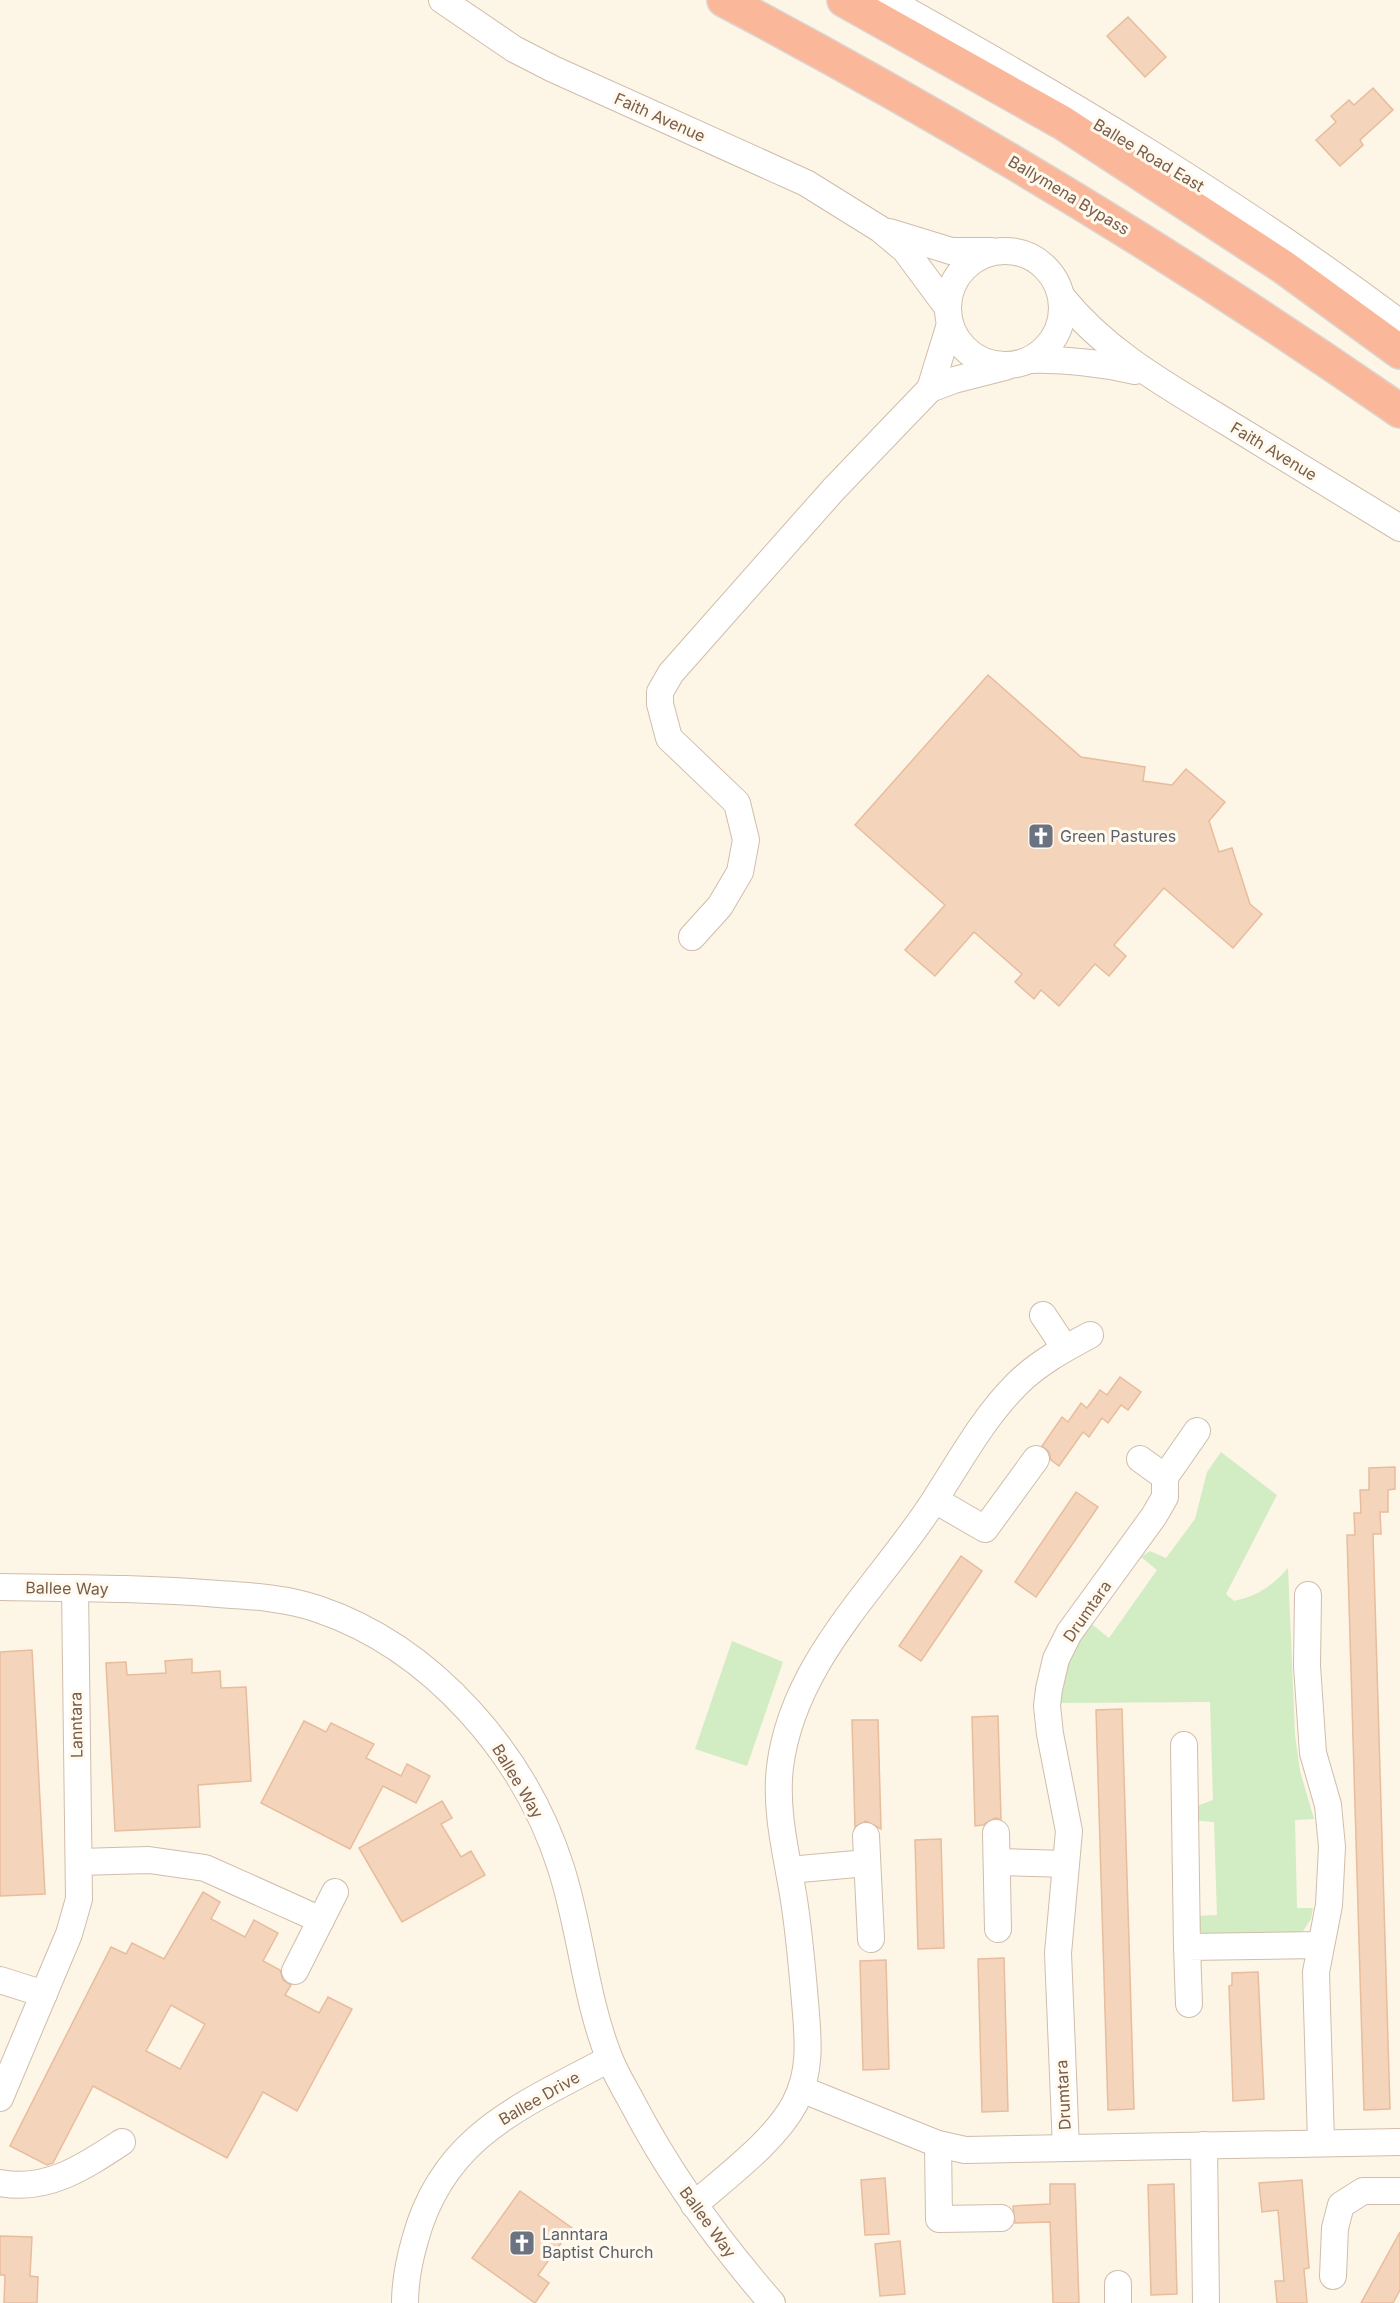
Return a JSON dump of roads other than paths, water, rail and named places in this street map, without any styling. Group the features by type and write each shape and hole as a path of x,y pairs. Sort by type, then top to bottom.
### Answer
{"highway":[{"name":"Ballymena Bypass","path":"724,0 1035,173 1193,272 1400,411"},
{"path":"844,0 1063,123 1282,266 1400,352"}],"street":[{"name":"Faith Avenue","path":"442,0 514,49 806,183 880,229 905,250 949,316"},
{"name":"Ballee Road East","path":"888,0 1134,144 1257,222 1400,323"},
{"name":"Faith Avenue","path":"880,229 951,251 994,251"},
{"path":"692,937 720,906 740,872 746,840 737,803 669,738 660,704 660,692 671,673 810,516 930,389 954,380 1021,363 1046,350 1057,334 1062,316 1062,297 1050,273 1030,256 1013,251 994,251 979,256 961,271 950,292 949,316 930,389"},
{"name":"Faith Avenue","path":"1062,297 1107,345 1147,374 1400,528"},
{"path":"949,316 956,339 966,351 980,360 995,365 1021,363"},
{"name":"Faith Avenue","path":"1021,363 1063,359 1093,362 1147,374"},
{"path":"1043,1315 1065,1348"},
{"path":"694,2205 774,2132 787,2116 801,2089 807,2069 809,2043 800,1943 779,1813 783,1751 793,1719 827,1646 935,1500 963,1454 1004,1399 1029,1373 1065,1348 1090,1335"},
{"name":"Drumtara","path":"1066,2148 1058,1953 1068,1842 1067,1814 1050,1734 1047,1706 1056,1659 1069,1633 1154,1516 1165,1497 1165,1477 1197,1431"},
{"path":"935,1500 985,1528 1036,1459"},
{"path":"1140,1459 1165,1477"},
{"name":"Ballee Way","path":"0,1587 171,1590 249,1596 317,1608 376,1637 445,1686 481,1722 518,1774 540,1813 562,1870 597,2021 609,2059 665,2163 694,2205 772,2303"},
{"name":"Lanntara","path":"0,2098 76,1913 80,1862 75,1588"},
{"path":"1308,1595 1307,1666 1313,1753 1328,1805 1332,1847 1329,1905 1316,1972 1321,2142"},
{"path":"1184,1745 1189,2004"},
{"path":"996,1833 998,1929"},
{"path":"866,1836 871,1939"},
{"path":"80,1862 142,1860 205,1868 321,1920"},
{"path":"998,1862 1066,1864"},
{"path":"789,1870 867,1863"},
{"path":"295,1971 335,1892"},
{"path":"1187,1947 1320,1945"},
{"path":"0,1980 44,1994"},
{"name":"Ballee Drive","path":"405,2303 405,2284 420,2219 433,2192 453,2163 477,2137 505,2114 609,2059"},
{"name":"Drumtara","path":"801,2089 938,2144 965,2150 1400,2142"},
{"path":"0,2184 30,2186 51,2181 80,2169 122,2142"},
{"path":"938,2144 939,2219 1001,2218"},
{"path":"1204,2145 1206,2303"},
{"path":"1333,2276 1335,2228 1341,2205 1363,2191 1400,2191"}],"place":[{"name":"Green Pastures","path":"1041,836"},
{"name":"Lanntara Baptist Church","path":"522,2243"}]}
